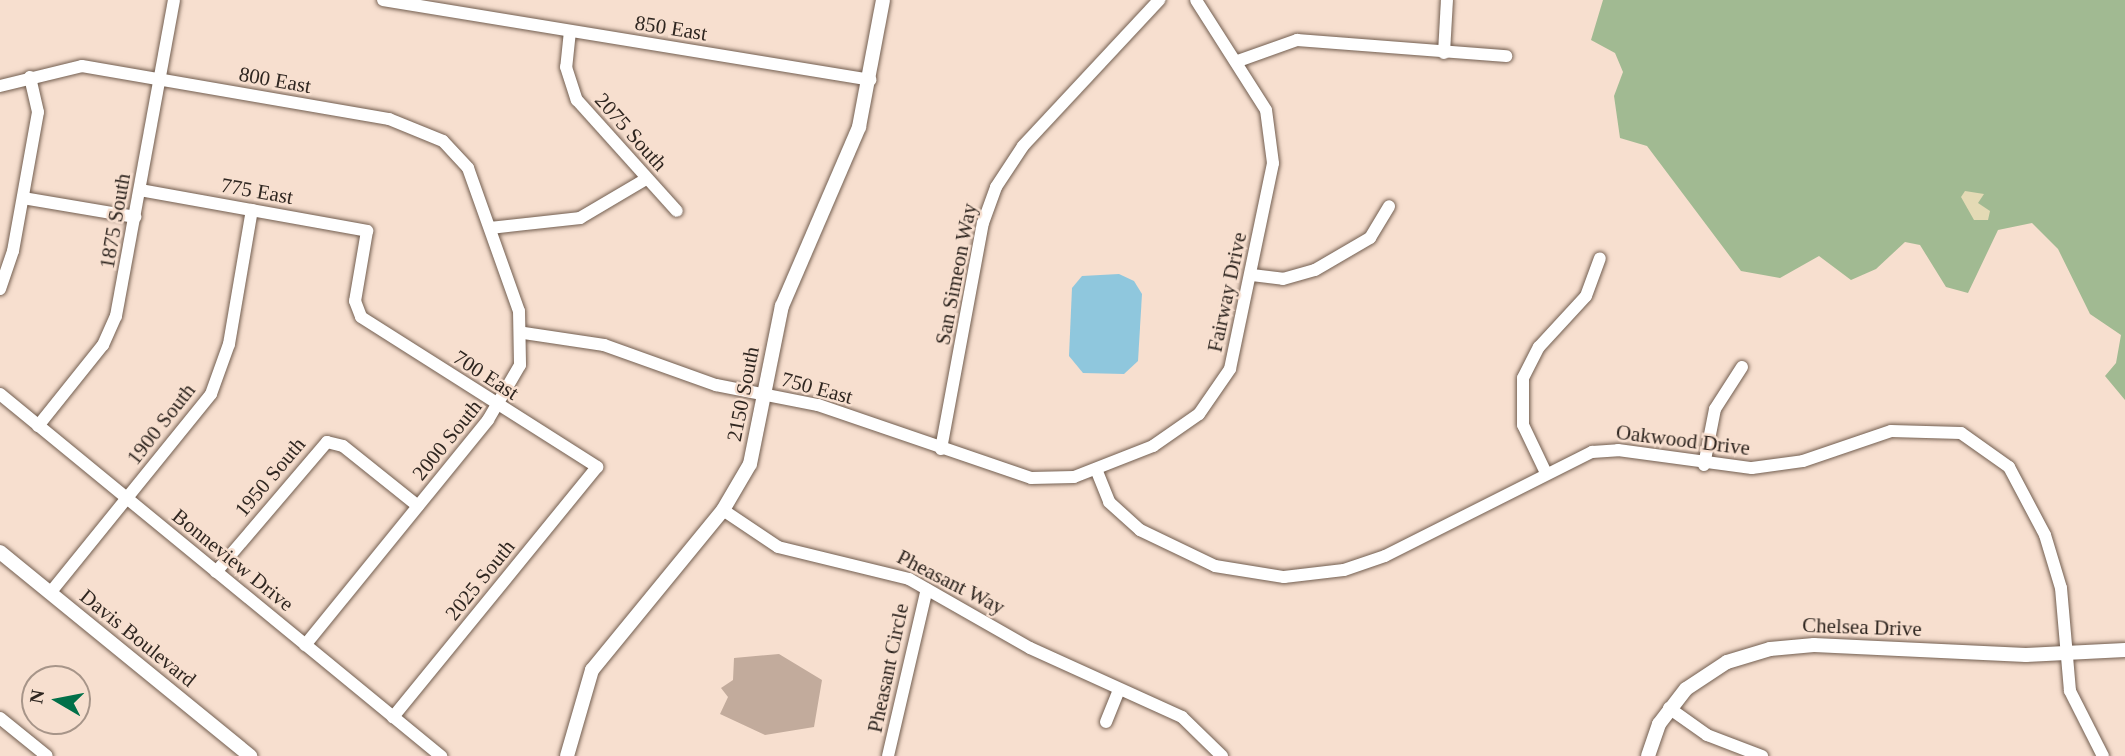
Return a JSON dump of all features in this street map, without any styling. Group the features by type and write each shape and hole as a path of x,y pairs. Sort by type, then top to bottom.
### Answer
{"street":[{"name":"1875 South","path":"38,426 111,331 135,217 174,0"},
{"name":"850 East","path":"383,0 870,80"},
{"name":"2150 South","path":"567,756 592,670 723,510 750,464 785,296 859,127 883,0"},
{"name":"San Simeon Way","path":"941,449 983,223 996,187 1023,146 1159,0"},
{"name":"Fairway Drive","path":"1096,469 1178,432 1208,404 1235,355 1252,275 1274,141 1266,110 1238,61 1196,0"},
{"path":"1444,53 1447,0"},
{"name":"2075 South","path":"570,31 566,58 573,92 646,179 677,211"},
{"path":"1238,61 1297,40 1506,56"},
{"name":"800 East","path":"0,86 73,66 160,79 421,129 443,141 468,168 490,228"},
{"path":"0,289 23,198 38,107 30,77"},
{"path":"490,228 587,216 646,179"},
{"name":"775 East","path":"140,190 367,231 356,312"},
{"path":"23,198 135,217"},
{"path":"1252,275 1283,279 1315,270 1370,238 1389,206"},
{"name":"1900 South","path":"50,593 219,378 252,210"},
{"name":"2000 South","path":"306,645 499,406 520,365 524,333 490,228"},
{"path":"1546,473 1523,425 1523,378 1539,347 1586,296 1600,258"},
{"name":"700 East","path":"356,312 597,467"},
{"name":"750 East","path":"524,333 604,345 716,385 818,405 1031,478 1096,469"},
{"path":"1704,465 1715,409 1742,367"},
{"name":"Bonneview Drive","path":"0,394 441,756"},
{"name":"Oakwood Drive","path":"1096,469 1109,502 1140,530 1215,566 1284,577 1344,570 1385,556 1546,473 1606,450 1704,465 1778,466 1902,429 1938,428 1972,437 2009,467 2045,535 2061,589 2065,655 2073,701 2103,756"},
{"name":"1950 South","path":"216,572 327,442 343,446 418,506"},
{"name":"2025 South","path":"393,717 597,467"},
{"name":"Pheasant Way","path":"723,510 778,547 872,565 927,589 1119,690 1189,722 1222,756"},
{"name":"Davis Boulevard","path":"0,552 250,756"},
{"name":"Pheasant Circle","path":"888,756 927,589"},
{"name":"Chelsea Drive","path":"1648,756 1669,708 1715,668 1784,647 2065,655 2125,650"},
{"path":"1105,722 1119,690"},
{"path":"1669,708 1707,735 1762,756"},
{"path":"0,718 47,756"}],"green space":[{"path":"1603,0 2125,0 2125,400 2105,376 2116,363 2121,335 2090,314 2058,249 2032,223 1998,230 1968,293 1946,287 1920,245 1905,242 1876,269 1851,280 1819,256 1780,278 1741,271 1647,146 1620,138 1614,96 1623,72 1615,53 1591,40"}],"sand":[{"path":"1965,191 1984,194 1978,203 1990,211 1988,220 1974,220 1961,197"}],"water":[{"path":"1119,274 1134,281 1142,294 1138,361 1124,374 1083,373 1069,356 1072,288 1082,276"}],"building":[{"path":"779,654 822,680 814,727 765,735 720,714 728,697 721,688 733,680 734,658"}]}
